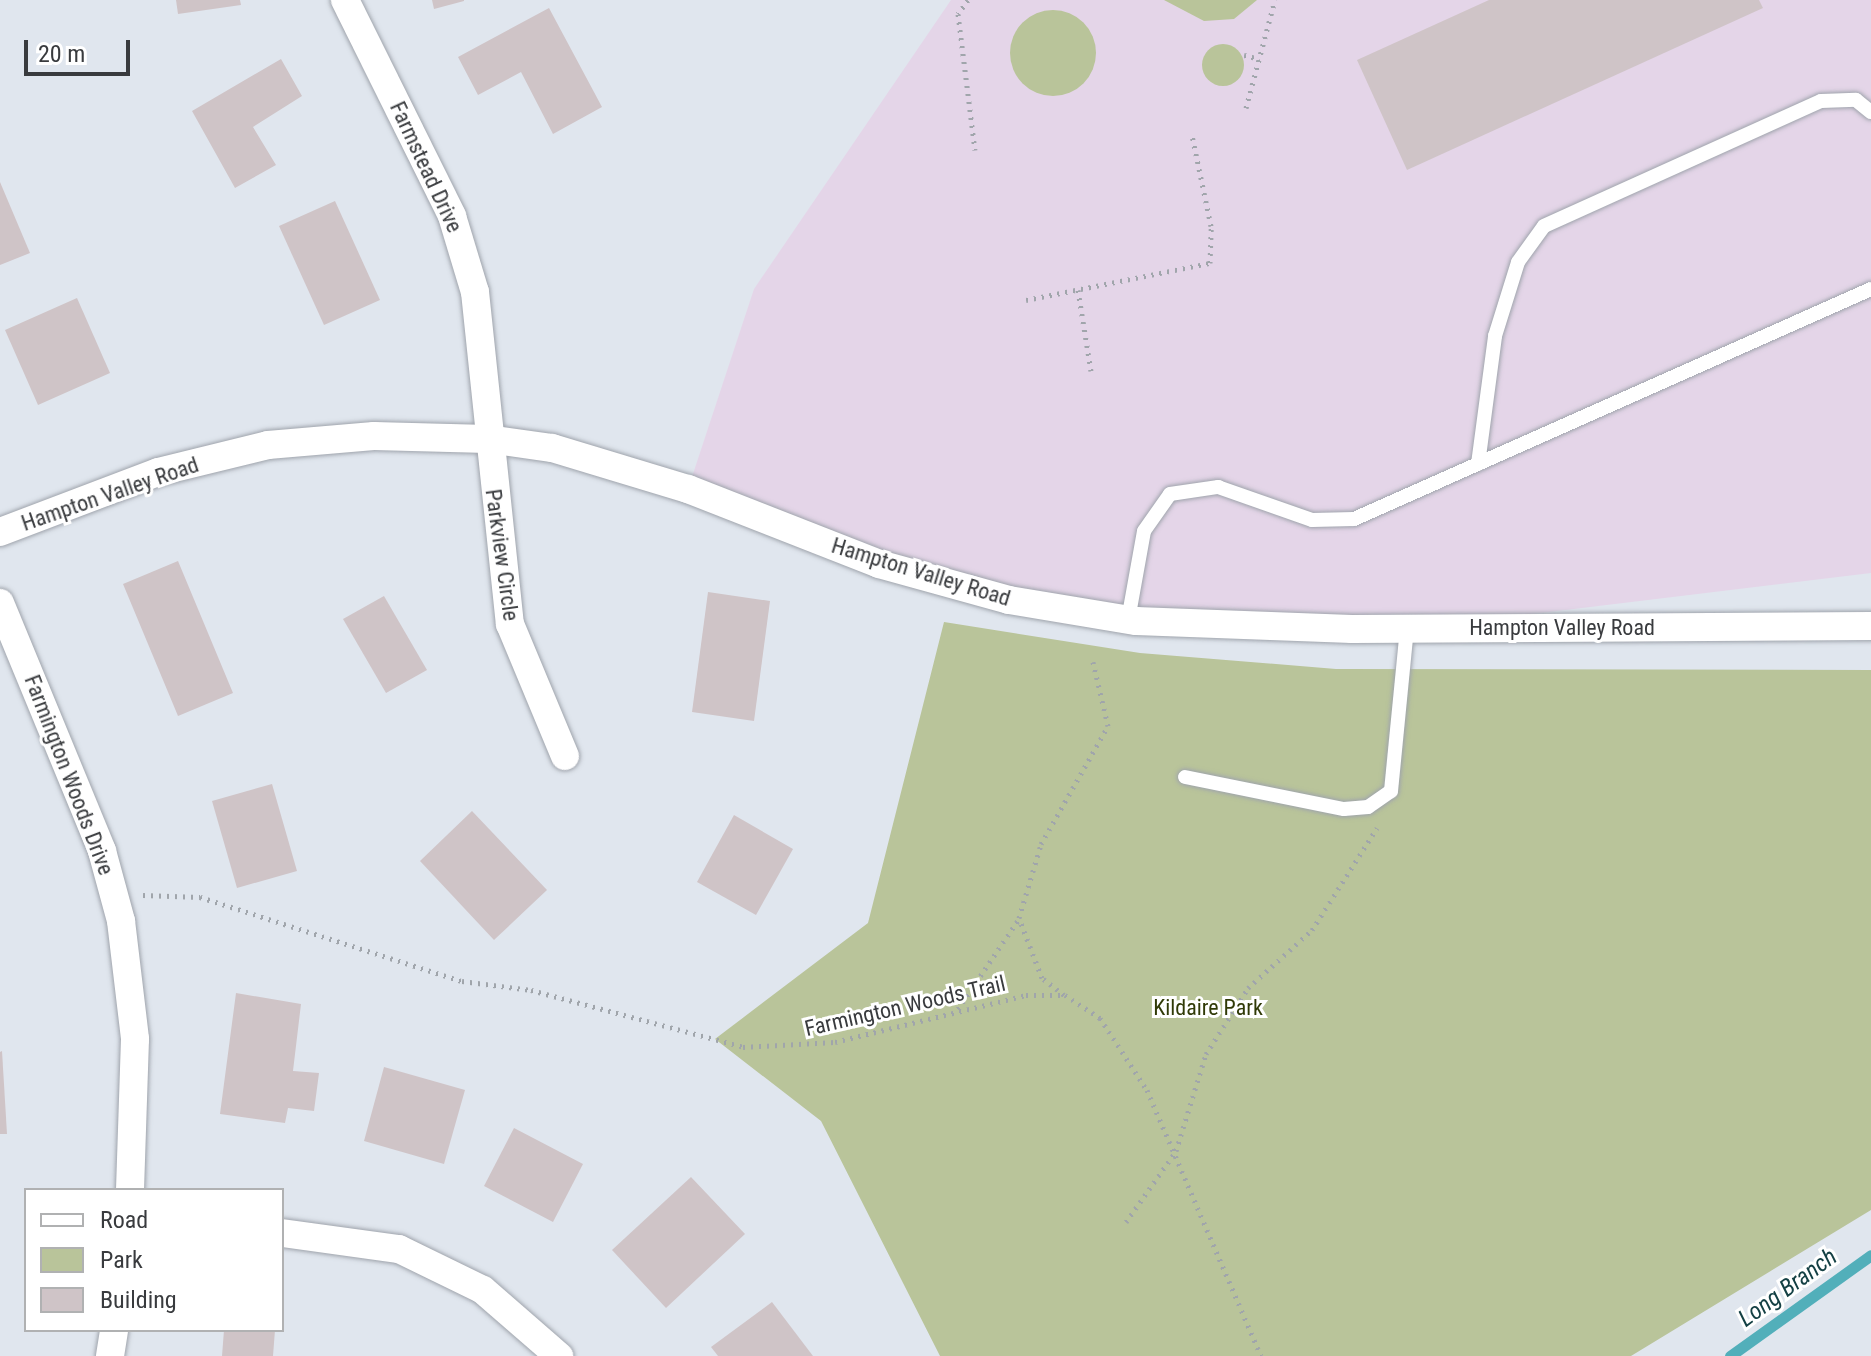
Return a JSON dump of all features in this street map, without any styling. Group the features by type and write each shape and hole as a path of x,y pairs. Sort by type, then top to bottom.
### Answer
{"street":[{"name":"Farmstead Drive","path":"345,0 452,216 475,292 488,439"},
{"name":"Hampton Valley Road","path":"0,532 158,472 268,445 374,436 488,439 552,448 688,489 879,564 1009,600 1128,620 1407,629 1871,626"},
{"name":"Parkview Circle","path":"488,439 510,624 565,756"},
{"name":"Farmington Woods Drive","path":"0,603 76,782 116,900 135,1039 130,1188"},
{"path":"284,1233 399,1249 483,1290 559,1356"},
{"path":"110,1356 114,1332"}],"lane":[{"path":"1478,464 1495,336 1518,262 1544,226 1821,101 1856,100 1871,111"},
{"path":"1128,620 1144,531 1170,494 1218,487 1312,520 1354,519 1871,289"},
{"path":"1185,777 1344,809 1378,800 1391,791 1407,629"}],"path":[{"path":"968,0 958,14 975,150"},
{"path":"1246,108 1275,0"},
{"path":"1244,55 1260,59"},
{"path":"1026,300 1210,263 1211,226 1192,135"},
{"path":"1078,290 1091,371"},
{"path":"958,1009 1019,918 1041,844 1108,726 1093,662"},
{"path":"1126,1222 1176,1151 1206,1054 1248,988 1312,930 1369,847 1378,800"},
{"name":"Farmington Woods Trail","path":"116,900 200,897 462,981 531,990 743,1047 835,1042 958,1009 1065,995"},
{"path":"1019,918 1042,978 1100,1018 1176,1151 1261,1356"}],"shaded area":[{"path":"951,0 1871,0 1871,573 1407,629 1009,600 688,489 754,289"}],"green space":[{"path":"1164,0 1257,0 1234,19 1204,21"},
{"path":"1053,10 1070,13 1084,22 1093,36 1096,53 1093,70 1084,84 1070,93 1053,96 1036,93 1022,84 1013,70 1010,53 1013,36 1022,22 1036,13"},
{"path":"1223,44 1238,50 1244,65 1238,80 1223,86 1208,80 1202,65 1208,50"},
{"name":"Kildaire Park","path":"944,622 1140,653 1336,669 1871,670 1871,1210 1631,1356 940,1356 821,1121 715,1039 868,923"}],"building":[{"path":"176,0 240,0 241,5 178,14"},
{"path":"432,0 464,0 464,1 434,9"},
{"path":"1489,0 1759,0 1763,8 1407,170 1357,60"},
{"path":"549,8 602,107 553,134 521,72 478,95 458,57"},
{"path":"281,59 302,96 253,127 276,165 235,188 192,111"},
{"path":"0,182 30,253 0,265"},
{"path":"335,201 380,300 324,325 279,226"},
{"path":"77,298 110,373 38,405 5,330"},
{"path":"178,561 233,693 178,716 123,584"},
{"path":"708,592 770,601 754,721 692,712"},
{"path":"384,596 427,670 386,693 343,619"},
{"path":"272,784 297,871 237,888 212,801"},
{"path":"472,811 547,890 494,940 420,861"},
{"path":"734,815 793,849 756,915 697,882"},
{"path":"236,993 301,1004 293,1071 319,1073 314,1111 288,1108 285,1123 220,1114"},
{"path":"2,1051 7,1134 0,1134"},
{"path":"384,1067 465,1090 444,1164 364,1141"},
{"path":"514,1128 583,1164 553,1222 484,1186"},
{"path":"691,1177 745,1234 666,1308 612,1250"},
{"path":"772,1302 813,1356 718,1356 711,1347"},
{"path":"224,1332 275,1332 273,1356 222,1356"}],"waterway":[{"name":"Long Branch","path":"1730,1356 1871,1255"}]}
